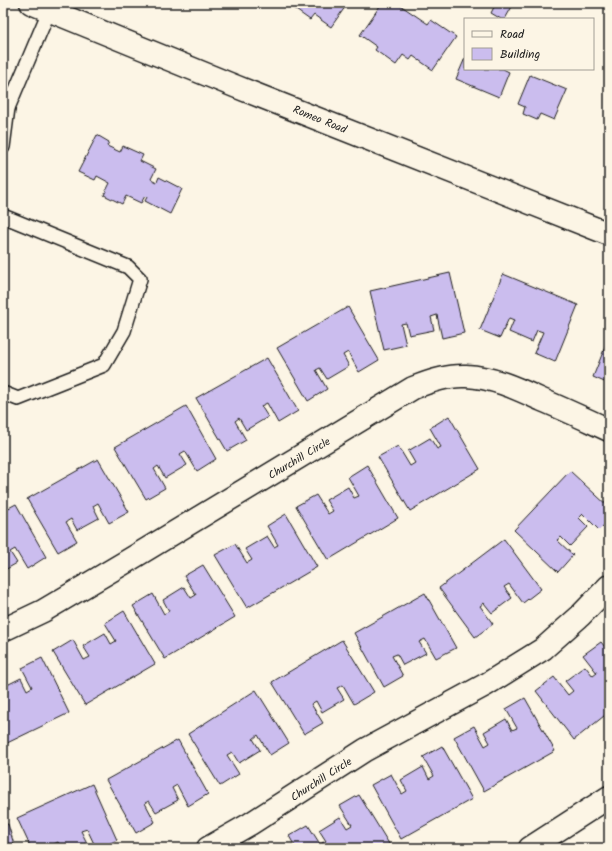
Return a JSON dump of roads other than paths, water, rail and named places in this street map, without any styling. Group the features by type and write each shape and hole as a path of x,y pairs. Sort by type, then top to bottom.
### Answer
{"street":[{"name":"Romeo Road","path":"40,7 609,234"},
{"name":"Churchill Circle","path":"3,630 43,611 413,388 425,383 454,376 466,376 498,382 609,430"},
{"name":"Churchill Circle","path":"208,848 250,824 365,750 487,684 543,650 580,616 609,586"},
{"path":"530,848 609,797"}],"lane":[{"path":"3,147 6,107 40,7"},
{"path":"3,216 128,267 140,279 124,331 104,365 18,399 3,393"}]}
